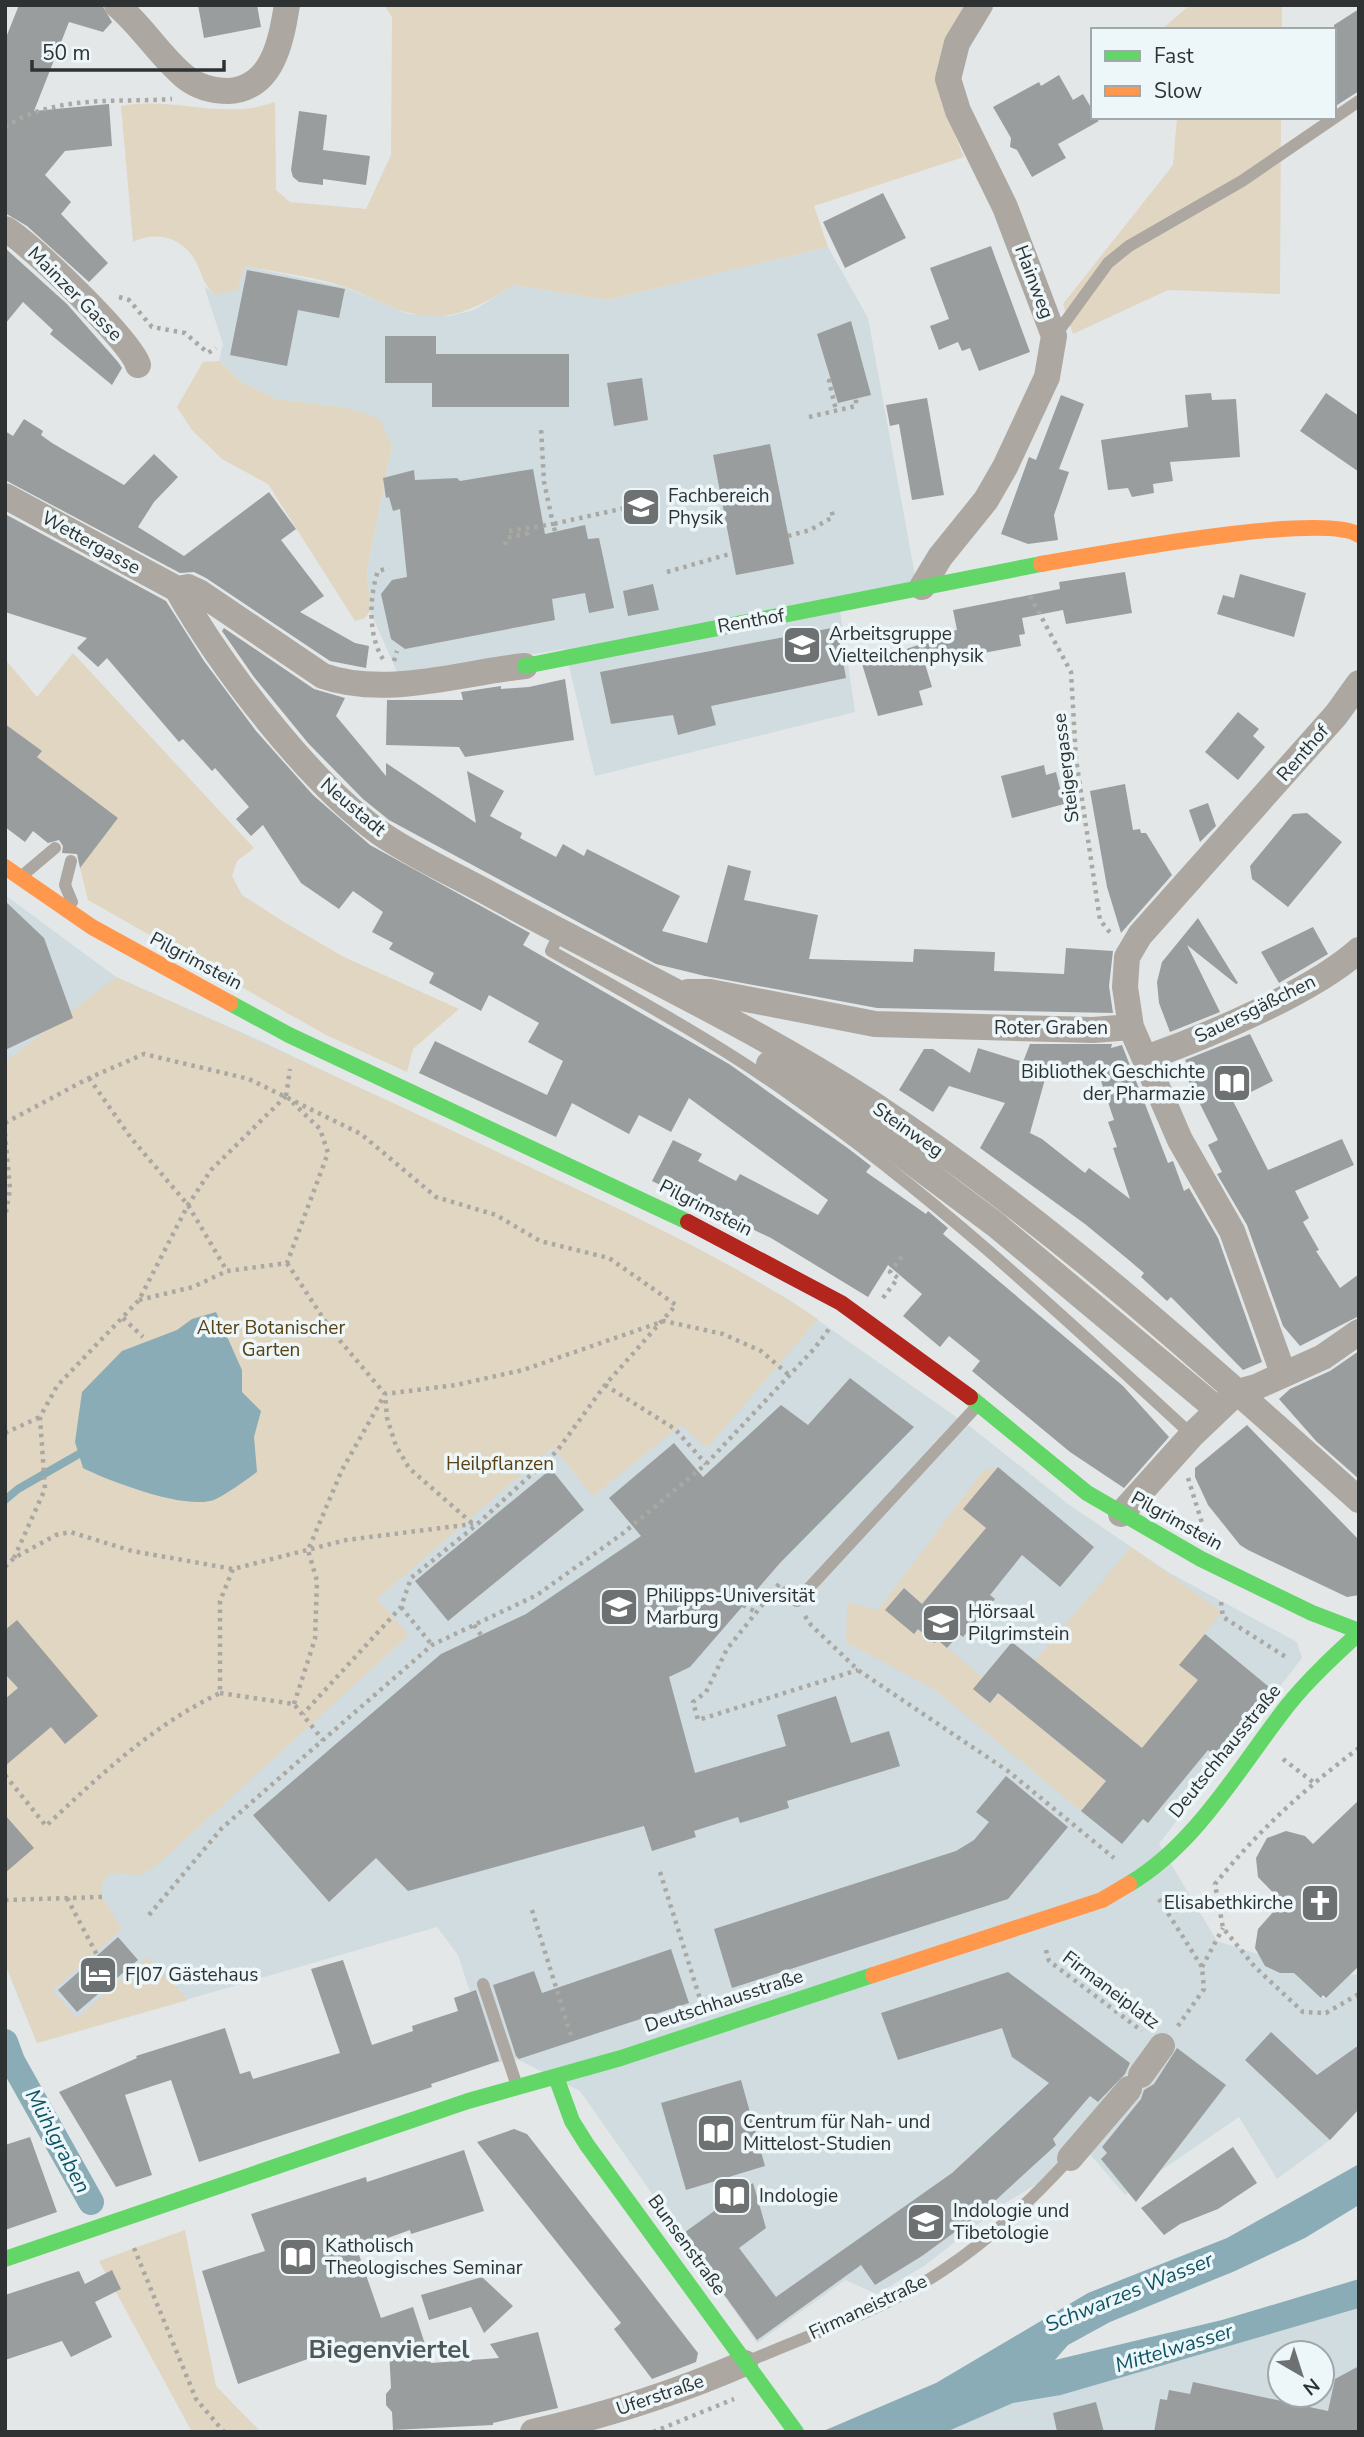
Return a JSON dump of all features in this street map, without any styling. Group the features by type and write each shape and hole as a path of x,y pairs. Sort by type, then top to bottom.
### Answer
{"main road":[{"name":"Renthof","path":"525,666 1014,568 1185,541 1311,526 1356,529"},
{"name":"Pilgrimstein","path":"5,867 92,927 289,1035 564,1162 785,1272 841,1303 979,1404 1087,1493 1266,1592 1359,1632"},
{"name":"Deutschhausstraße","path":"5,2259 122,2221 208,2188 1102,1900 1140,1878 1177,1844 1315,1673 1359,1632"},
{"name":"Bunsenstraße","path":"556,2077 572,2121 587,2145 756,2358 762,2387 796,2432"}],"street":[{"path":"117,5 135,20 183,75 201,88 236,90 257,82 274,55 287,5"},
{"name":"Hainweg","path":"922,587 940,557 985,500 1005,467 1047,377 1054,336 1005,207 958,111 948,79 957,43 980,5"},
{"name":"Mainzer Gasse","path":"5,229 94,310 135,353 138,365"},
{"name":"Wettergasse","path":"5,496 177,589"},
{"name":"Renthof","path":"177,589 188,587 199,592 323,676 344,683 405,683 525,666"},
{"name":"Neustadt","path":"177,589 213,633 328,790 382,834 552,927"},
{"name":"Renthof","path":"1131,1027 1125,987 1127,957 1140,935 1336,715 1359,683"},
{"name":"Steinweg","path":"552,927 786,1051 872,1104 957,1164 1122,1290 1228,1401 1359,1500"},
{"name":"Sauersgäßchen","path":"1146,1058 1267,1007 1345,963 1359,950"},
{"name":"Roter Graben","path":"679,992 710,992 875,1024 1093,1030 1131,1027 1180,1140 1232,1231 1283,1373"},
{"path":"769,1064 880,1138 1228,1401"},
{"path":"1121,1514 1192,1435 1228,1401 1283,1373 1323,1357 1359,1332"},
{"name":"Firmaneistraße","path":"1070,2158 1162,2046"},
{"name":"Uferstraße","path":"533,2432 668,2396 756,2358"}],"lane":[{"path":"1336,117 1359,101"},
{"path":"1054,336 1108,263 1129,246 1242,181 1333,119"},
{"path":"19,878 55,848"},
{"path":"71,861 65,885 73,903 92,927"},
{"path":"45,897 65,885"},
{"path":"552,927 551,951 717,1046 792,1095 936,1207 1192,1435"},
{"path":"797,1601 979,1404"},
{"path":"484,1984 517,2087"},
{"name":"Firmaneistraße","path":"756,2358 898,2297 942,2272 1028,2204 1070,2158"}],"path":[{"path":"5,127 27,113 45,109 107,100 184,97 201,88"},
{"path":"94,310 117,298 126,298 152,327 185,333 208,353 216,348"},
{"path":"831,380 829,381 836,410"},
{"path":"809,417 856,405 856,399"},
{"path":"541,428 544,482 555,531"},
{"path":"509,531 648,503"},
{"path":"788,536 810,530 833,517 831,508"},
{"path":"505,545 507,538 528,533 528,528"},
{"path":"667,572 733,553"},
{"path":"389,568 378,571 371,593 373,623 382,658 403,665"},
{"name":"Steigergasse","path":"1043,618 1071,672 1076,758 1100,920"},
{"path":"5,1123 89,1078 144,1054 249,1079 361,1134 436,1197 496,1215 540,1241 609,1258 676,1306 605,1385 557,1451 411,1578 401,1607 303,1714"},
{"path":"89,1078 131,1138 188,1205 227,1271"},
{"path":"14,1558 45,1489 40,1417 57,1386 139,1300 188,1205 211,1170 286,1096"},
{"path":"286,1096 320,1129 328,1153 287,1263"},
{"path":"5,1133 10,1189 5,1218"},
{"path":"888,1292 898,1278 890,1272 903,1255"},
{"path":"139,1300 193,1287 227,1271 287,1263"},
{"path":"287,1263 331,1330 386,1394 387,1418 396,1446 409,1468 474,1525"},
{"path":"123,1318 143,1337"},
{"path":"149,1915 222,1828 432,1645 537,1595 622,1534 706,1464 789,1375 835,1320"},
{"path":"386,1394 456,1385 523,1370 664,1321 723,1334 761,1351 789,1375"},
{"path":"605,1385 676,1429 706,1464"},
{"path":"294,1704 316,1639 317,1581 308,1550 342,1470 386,1394"},
{"path":"5,1433 40,1417"},
{"path":"1192,1493 1195,1501"},
{"path":"5,1567 14,1558 56,1535 70,1532 132,1551 233,1569 346,1540 474,1525"},
{"path":"220,1693 220,1601 233,1569"},
{"path":"858,1670 698,1720 693,1702 706,1692 727,1649 779,1584 797,1601 811,1625 858,1670 1008,1771 1140,1878 1157,1895 1202,1967"},
{"path":"743,1605 756,1612"},
{"path":"401,1607 432,1645"},
{"path":"1223,1617 1315,1673"},
{"path":"474,1625 481,1635"},
{"path":"5,1775 46,1826 116,1760 184,1710 220,1693 294,1704 324,1740"},
{"path":"1359,1748 1313,1782 1242,1850 1215,1884 1223,1928 1255,1967 1303,2012 1326,2013 1359,1994"},
{"path":"1288,1763 1313,1782"},
{"path":"660,1872 709,2027"},
{"path":"5,1900 102,1897"},
{"path":"67,1898 97,1955"},
{"path":"532,1910 571,2037"},
{"name":"Firmaneiplatz","path":"1039,1922 1049,1961 1162,2046 1204,1989 1202,1967 1223,1928"},
{"path":"122,2221 196,2399 224,2432"},
{"path":"653,2432 762,2387"}],"shaded area":[{"name":"Fachbereich Physik","path":"828,247 868,318 916,581 838,597 855,712 595,776 565,649 399,676 370,611 367,570 392,446 348,408 276,399 240,381 219,361 223,344 204,286 216,295 244,266 344,287 408,314 450,316 474,310 514,285 607,300"},
{"name":"Philipps-Universität Marburg","path":"5,895 116,977 261,1041 707,1254 788,1299 972,1428 1068,1504 1168,1572 1297,1642 1302,1658 1159,1844 1217,1941 1258,1954 1276,1971 1294,1973 1321,1998 1326,1998 1349,1975 1359,1974 1359,2110 1330,2140 1277,2179 1239,2117 1125,2195 1089,2153 1005,2203 924,2266 877,2294 845,2280 757,2343 580,2091 519,2060 493,2063 458,1955 437,1927 37,2043 5,1964"},
{"path":"1359,2308 1359,2432 946,2432 1013,2403 1061,2395"}],"green space":[{"path":"384,5 968,5 947,115 964,157 814,206 828,247 607,300 514,285 469,309 454,314 424,316 407,313 333,283 245,266 237,290 216,295 206,284 191,254 177,242 169,238 151,237 133,242 121,106 160,104 237,109 275,102 276,190 290,202 366,209 391,155 392,17"},
{"path":"1190,5 1282,5 1282,28 1163,28"},
{"path":"1177,119 1281,119 1280,294 1168,290 1073,334 1063,304 1173,165"},
{"path":"219,361 240,381 276,399 348,408 380,419 392,446 367,570 370,611 365,618 355,621 268,484 222,459 192,430 177,407 203,362"},
{"path":"73,653 254,848 237,861 232,876 242,895 342,956 459,1009 413,1049 407,1072 326,1035 88,900 80,868 118,818 37,757 41,751 5,724 5,659 37,697"},
{"name":"Alter Botanischer Garten","path":"116,977 632,1215 746,1274 818,1319 707,1448 681,1425 593,1496 553,1447 377,1599 409,1635 156,1866 140,1875 111,1873 102,1884 102,1897 122,1929 52,1991 77,2018 147,1957 188,2000 37,2043 5,1964 5,1062"},
{"path":"998,1467 991,1532 963,1555 922,1604 904,1588 886,1610 921,1626 922,1633 933,1643 939,1641 983,1678 973,1689 989,1703 998,1693 1106,1781 1081,1811 934,1689 846,1642 847,1602 878,1610 982,1472"},
{"path":"1131,1547 1222,1612 1180,1665 1198,1680 1142,1748 1035,1661"},
{"path":"185,2230 216,2386 261,2432 192,2432 99,2261"}],"water":[{"path":"216,1312 242,1370 242,1392 261,1411 254,1437 257,1472 216,1499 204,1502 149,1493 83,1468 75,1442 82,1392 122,1351 177,1330 192,1319"},
{"path":"1359,2164 1359,2205 1305,2238 1235,2271 1110,2322 1068,2345 1055,2360 1222,2320 1359,2279 1359,2308 1061,2395 1013,2403 946,2432 821,2432 936,2383 1088,2293 1227,2238"}],"building":[{"path":"19,5 102,5 112,22 103,32 69,22 34,111 109,104 112,146 65,151 45,175 71,202 61,214 108,263 89,282 27,226 5,213 5,40"},
{"path":"198,5 257,5 261,27 204,38"},
{"path":"1359,9 1359,91 1336,106 1336,28 1334,25"},
{"path":"1059,75 1073,100 1083,94 1091,108 1091,119 1099,121 1058,144 1066,158 1032,177 1017,150 1010,147 1011,138 993,107 1039,82 1041,86"},
{"path":"299,111 327,115 323,150 370,156 366,185 323,179 323,185 299,182 293,177 291,170"},
{"path":"883,193 906,238 845,268 823,222"},
{"path":"991,246 1030,352 979,371 970,348 962,351 958,342 939,350 930,326 949,319 930,268"},
{"path":"5,248 67,304 118,362 122,368 112,385 50,334 53,330 23,302 5,324"},
{"path":"247,270 345,289 339,318 298,310 287,366 230,355"},
{"path":"851,321 871,395 838,403 817,334"},
{"path":"385,336 436,336 436,354 569,354 569,407 432,407 432,383 385,383"},
{"path":"642,378 648,420 614,426 607,383"},
{"path":"1211,393 1212,400 1236,399 1240,457 1170,462 1173,481 1153,484 1154,493 1132,497 1128,488 1108,490 1101,440 1188,427 1185,395"},
{"path":"1326,393 1359,416 1359,472 1300,431"},
{"path":"1061,395 1084,404 1059,469 1069,472 1054,515 1058,540 1028,544 1001,534 1029,457 1036,460"},
{"path":"927,398 944,495 912,500 899,424 890,426 886,405"},
{"path":"24,419 43,431 41,435 52,443 124,485 154,454 178,477 154,502 138,527 184,556 269,492 296,529 281,540 324,596 300,612 355,643 369,646 366,668 330,661 206,578 194,572 180,573 5,480 5,431 13,436"},
{"path":"770,444 794,564 736,575 713,455"},
{"path":"533,469 545,534 585,525 588,539 599,538 614,608 589,613 585,593 552,599 555,620 405,649 391,639 381,594 392,580 407,577 400,509 393,511 389,497 386,498 383,478 414,470 415,480 457,478 460,481"},
{"path":"5,514 166,601 204,661 256,731 313,795 370,845 530,933 523,945 729,1064 849,1149 871,1166 866,1172 926,1214 928,1211 948,1228 943,1234 1123,1386 1169,1437 1124,1488 1070,1452 972,1371 980,1361 949,1336 940,1347 903,1316 922,1294 888,1265 868,1297 771,1238 652,1181 673,1140 702,1154 698,1161 736,1181 740,1174 818,1215 828,1200 689,1098 671,1132 639,1115 629,1134 572,1103 556,1137 419,1073 435,1041 547,1095 563,1061 528,1042 539,1023 489,995 481,1011 429,983 434,973 389,949 393,943 372,932 383,912 353,891 339,909 301,883 263,825 251,836 236,819 249,807 215,768 212,771 183,739 179,742 107,658 98,667 77,648 87,638 5,612"},
{"path":"1125,572 1132,613 1066,624 1063,610 1022,618 1025,634 1019,635 1021,646 925,664 932,687 919,691 923,705 878,716 862,664 924,643 922,637 957,630 953,610 1060,589 1059,582"},
{"path":"1240,574 1306,593 1294,637 1217,614 1223,595 1234,598"},
{"path":"653,584 659,610 628,616 623,591"},
{"path":"837,627 846,678 711,706 716,725 678,735 673,715 611,724 600,672"},
{"path":"224,628 314,689 345,698 336,716 386,776 386,763 476,823 467,771 504,791 490,816 522,833 520,838 556,857 563,844 584,856 587,849 680,896 662,931 707,943 728,865 751,871 744,900 818,915 809,959 913,962 914,949 995,952 994,971 1064,974 1066,948 1113,951 1109,986 1113,1013 877,1008 705,976 656,964 389,820 363,799 308,743 254,677 222,631"},
{"path":"565,679 574,740 465,757 459,747 386,745 387,700 463,700 461,692 501,686 501,689 529,687"},
{"path":"1238,712 1259,729 1253,736 1265,747 1238,780 1205,752"},
{"path":"5,724 42,751 37,757 118,818 80,868 77,854 62,853 63,846 59,840 48,843 33,831 25,842 5,827"},
{"path":"1044,765 1046,775 1056,772 1064,804 1012,818 1001,776"},
{"path":"1125,784 1133,830 1140,829 1141,833 1146,833 1172,875 1121,933 1107,887 1090,791"},
{"path":"1208,803 1216,826 1200,842 1189,810"},
{"path":"1307,813 1342,842 1288,907 1252,879 1250,866 1293,814"},
{"path":"5,901 44,938 73,1018 5,1050"},
{"path":"1198,918 1238,983 1187,945 1220,1012 1170,1032 1159,1003 1157,982 1162,962"},
{"path":"1313,927 1328,954 1279,983 1261,952"},
{"path":"1250,1034 1273,1081 1233,1101 1268,1170 1342,1139 1354,1165 1295,1191 1309,1218 1303,1222 1319,1250 1316,1251 1340,1288 1359,1274 1359,1316 1300,1346 1283,1326 1247,1225 1217,1174 1222,1172 1208,1145 1218,1140 1182,1068 1188,1065 1185,1060"},
{"path":"1030,1044 1112,1044 1111,1048 1122,1045 1168,1163 1173,1161 1184,1191 1189,1188 1218,1238 1262,1362 1243,1370 1171,1297 1167,1301 1141,1277 1144,1273 1130,1261 1085,1224 980,1148 1005,1103 949,1086 933,1112 899,1090 924,1049 933,1049 970,1073 978,1048 1023,1062","holes":["1047,1072 1099,1075 1114,1120 1108,1122 1117,1147 1113,1148 1130,1199 1089,1168 1085,1173 1042,1139 1030,1133"]},
{"path":"1359,1351 1359,1479 1316,1441 1279,1399 1290,1389 1330,1371"},
{"path":"850,1378 914,1427 780,1563 690,1667 669,1677 695,1773 786,1746 777,1715 836,1696 851,1743 889,1731 900,1766 787,1801 789,1808 740,1823 738,1817 694,1831 696,1837 652,1851 644,1826 408,1891 376,1858 329,1902 253,1815 441,1654 526,1614 641,1536 609,1498 674,1443 703,1477 781,1405 808,1425"},
{"path":"1247,1425 1359,1540 1359,1595 1347,1597 1248,1550 1240,1545 1208,1505 1195,1477 1195,1468"},
{"path":"998,1467 1094,1547 1060,1587 1022,1555 990,1595 995,1599 963,1637 959,1634 947,1648 939,1641 934,1643 918,1629 914,1634 885,1610 904,1588 922,1604 986,1528 963,1509"},
{"path":"551,1469 584,1510 448,1621 415,1581"},
{"path":"17,1620 98,1716 65,1744 51,1727 5,1766 5,1699 18,1688 5,1674 5,1630"},
{"path":"1205,1634 1269,1687 1215,1756 1208,1750 1148,1823 1143,1819 1122,1844 1081,1811 1106,1781 998,1693 990,1703 973,1689 1012,1642 1142,1748 1198,1680 1179,1665"},
{"path":"1006,1776 1068,1827 1008,1899 732,1988 714,1929 956,1851 974,1840 989,1822 976,1812"},
{"name":"Elisabethkirche","path":"1359,1800 1359,1966 1326,1998 1323,1995 1321,1998 1294,1973 1280,1973 1265,1966 1255,1948 1258,1929 1282,1902 1258,1877 1256,1858 1267,1838 1286,1831 1305,1836 1313,1844"},
{"path":"5,1815 34,1848 5,1873"},
{"name":"F|07 Gästehaus","path":"118,1937 138,1960 77,2012 58,1990"},
{"path":"671,1949 689,2003 519,2059 516,2056 493,1985 534,1971 542,1993"},
{"path":"343,1960 372,2045 413,2031 412,2026 458,2011 454,1998 476,1990 499,2061 431,2084 432,2087 199,2162 171,2080 125,2095 152,2175 116,2187 59,2092 137,2058 136,2056 225,2028 240,2074 250,2071 253,2079 340,2053 311,1969"},
{"path":"1008,1972 1130,2063 1125,2074 1098,2102 1090,2096 1053,2139 1056,2145 985,2210 922,2256 875,2285 861,2265 757,2340 681,2235 753,2183 766,2228 739,2248 776,2297 952,2173 1049,2083 1012,2057 1002,2028 898,2060 881,2013"},
{"path":"1271,2032 1317,2075 1359,2045 1359,2109 1330,2140 1245,2060"},
{"path":"1177,2048 1226,2085 1136,2202 1101,2159 1107,2153 1102,2147 1141,2099 1144,2090 1154,2084"},
{"path":"741,2080 765,2166 686,2190 661,2103"},
{"path":"514,2129 527,2134 643,2282 698,2353 696,2362 652,2379 614,2329 621,2323 477,2142"},
{"path":"30,2137 57,2212 5,2230 5,2145"},
{"path":"1233,2147 1257,2183 1218,2209 1180,2224 1164,2235 1141,2208"},
{"path":"464,2150 484,2211 411,2234 410,2230 357,2249 381,2318 413,2307 431,2363 499,2358 490,2344 538,2332 558,2408 493,2425 393,2430 392,2412 386,2405 386,2394 391,2388 389,2350 383,2352 379,2341 360,2347 358,2341 238,2384 202,2271 265,2251 251,2214 366,2177 367,2182"},
{"path":"112,2270 121,2289 95,2302 112,2337 71,2357 62,2341 5,2360 5,2295 79,2271 85,2284"},
{"path":"482,2277 513,2306 484,2333 471,2307 429,2320 421,2295"},
{"path":"1359,2366 1359,2432 1154,2432 1160,2399 1167,2400 1169,2390 1190,2394 1193,2382 1266,2398 1266,2409 1328,2411 1336,2409 1336,2378"},
{"path":"1096,2402 1104,2432 1057,2432 1053,2413"}],"waterway":[{"path":"5,1500 18,1489 79,1454"},
{"name":"Mühlgraben","path":"5,2042 12,2061 91,2202"}],"traffic: fast":[{"path":"525,666 1041,564"},
{"path":"230,1003 289,1035 688,1222"},
{"path":"970,1397 1087,1493 1201,1559 1312,1613 1359,1631"},
{"path":"1129,1884 1176,1848 1197,1826 1296,1695 1359,1633"},
{"path":"5,2259 468,2101 621,2058 873,1975"},
{"path":"556,2077 572,2121 587,2145 796,2432"}],"traffic: slow":[{"path":"1041,564 1257,531 1337,529 1359,535"},
{"path":"5,867 92,927 230,1003"},
{"path":"873,1975 1102,1900 1129,1884"}],"traffic: jam":[{"path":"688,1222 841,1303 970,1397"}],"place":[{"name":"Fachbereich Physik","path":"641,507"},
{"name":"Arbeitsgruppe Vielteilchenphysik","path":"802,645"},
{"name":"Bibliothek Geschichte der Pharmazie","path":"1232,1083"},
{"name":"Philipps-Universität Marburg","path":"619,1607"},
{"name":"Hörsaal Pilgrimstein","path":"941,1623"},
{"name":"Elisabethkirche","path":"1320,1903"},
{"name":"F|07 Gästehaus","path":"98,1975"},
{"name":"Centrum für Nah- und Mittelost-Studien","path":"716,2133"},
{"name":"Indologie","path":"732,2196"},
{"name":"Indologie und Tibetologie","path":"926,2222"},
{"name":"Katholisch Theologisches Seminar","path":"298,2257"}],"district":[{"name":"Biegenviertel","path":"389,2349"}],"park label":[{"name":"Heilpflanzen","path":"500,1464"}],"water label":[{"name":"Schwarzes Wasser","path":"1129,2292"},
{"name":"Mittelwasser","path":"1174,2348"}]}
